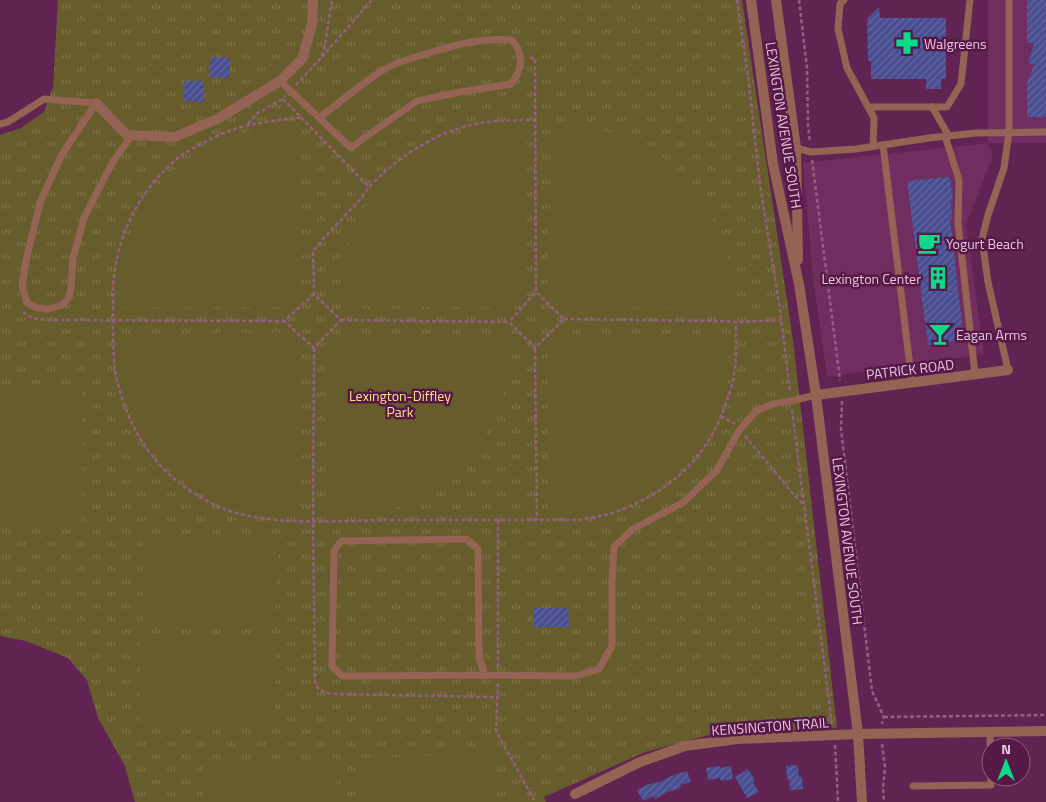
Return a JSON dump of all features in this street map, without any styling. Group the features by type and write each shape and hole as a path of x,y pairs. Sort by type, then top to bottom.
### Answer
{"street":[{"path":"96,103 127,135 132,136 176,137 219,118 280,81 302,59 312,25 313,0"},
{"name":"LEXINGTON AVENUE SOUTH","path":"751,0 773,164 799,284 816,395 858,734 862,802"},
{"name":"LEXINGTON AVENUE SOUTH","path":"776,0 796,148 799,284"},
{"name":"PATRICK ROAD","path":"816,395 1008,370"},
{"name":"KENSINGTON TRAIL","path":"576,794 640,762 685,746 737,739 858,734 1046,731"}],"lane":[{"path":"844,0 840,4 838,29 840,39 847,68 874,118 874,146"},
{"path":"868,106 947,107 961,84 970,0"},
{"path":"1008,370 988,282 982,239 1004,168 1009,132 1009,0"},
{"path":"280,81 319,118 351,148 417,101 511,84 518,76 521,64 519,48 512,40 496,38 461,43 410,59 385,69 319,118"},
{"path":"0,124 8,122 44,99 96,103 61,156 40,203 27,256 22,286 27,303 37,308 48,309 62,305 69,298 73,258 84,218 112,163 132,136"},
{"path":"932,107 947,136 960,180 958,223 975,374"},
{"path":"796,148 811,152 856,149 976,133 1046,132"},
{"path":"883,145 912,382"},
{"path":"485,675 479,658 478,549 466,539 341,542 334,551 332,666 342,676 575,676 599,669 612,646 614,547 633,529 684,502 717,470 740,430 756,411 774,404 816,395"},
{"path":"913,786 991,785 990,732"}],"path":[{"path":"320,60 372,0"},
{"path":"509,322 536,292 535,58 520,58"},
{"path":"282,98 369,187"},
{"path":"302,118 248,124 209,140 180,157 161,174 144,195 122,238 116,264 113,288 115,372 127,415 139,438 153,458 167,473 186,488 218,506 240,514 260,518 313,521 579,520 606,515 638,503 662,489 682,474 700,453 713,433 725,408 733,381 736,354 736,322"},
{"path":"535,120 486,122 463,127 433,139 394,163 369,187 359,202 314,251 314,294 341,320 509,322 535,348 537,520"},
{"path":"536,292 564,319 736,322 781,320"},
{"path":"284,321 314,294"},
{"path":"20,310 25,315 38,319 284,321 314,348"},
{"path":"535,348 564,319"},
{"path":"341,320 314,348 314,658 318,688 332,694 497,696"},
{"path":"721,416 733,422 804,505"},
{"path":"498,520 496,731 535,802"},
{"path":"884,717 1046,715"}],"shaded area":[{"path":"988,0 1046,0 1046,143 988,143"},
{"name":"Lexington Center","path":"988,143 993,155 966,225 984,354 827,377 813,278 803,163"}],"green space":[{"name":"Lexington-Diffley Park","path":"58,0 742,0 793,340 837,728 713,734 645,752 544,797 546,802 135,802 125,766 98,718 87,680 68,658 26,641 0,636 0,135 21,128 44,112 53,87"},
{"path":"275,127 299,127 301,297 291,307 118,308 121,268 128,239 143,209 163,182 188,159 215,143 240,134"},
{"path":"496,127 521,127 523,298 513,308 341,305 342,273 345,255 354,230 366,206 382,185 400,167 421,151 445,139 470,131"},
{"path":"551,127 593,129 623,136 651,150 683,176 696,191 707,209 717,227 724,246 730,271 730,308 559,308 548,297"},
{"path":"288,332 300,343 299,516 259,513 221,504 204,496 174,473 149,446 139,430 123,388 120,373 118,335"},
{"path":"335,334 509,335 508,372 501,399 492,421 466,460 449,476 410,502 366,515 328,516 328,342"},
{"path":"730,335 727,380 723,401 715,422 706,437 684,466 655,489 623,506 592,514 549,517 549,344 558,336"},
{"path":"0,391 82,392 81,525 0,525"},
{"path":"143,536 278,540 275,624 142,621"},
{"path":"141,637 276,640 275,724 140,722"},
{"path":"494,754 494,802 361,802 360,758"},
{"path":"336,759 337,802 203,802 202,761"}],"building":[{"path":"1027,0 1046,0 1046,117 1027,117 1027,83 1034,65 1028,63 1034,44 1027,42"},
{"name":"Walgreens","path":"879,7 880,18 946,18 946,79 941,79 941,89 926,89 926,79 871,79 871,61 868,61 867,19"},
{"path":"211,57 230,58 229,78 209,77"},
{"path":"184,81 204,81 204,102 184,101"},
{"name":"Lexington Center","path":"950,177 953,201 951,202 952,219 950,219 964,340 928,345 907,181"},
{"path":"533,608 568,608 569,627 534,627"},
{"path":"798,765 799,777 802,776 803,789 790,790 786,766"},
{"path":"720,766 720,768 731,766 733,779 721,781 720,778 708,780 706,768"},
{"path":"748,769 755,781 753,783 759,792 747,798 735,777"},
{"path":"687,771 691,782 680,785 681,788 667,792 655,799 653,796 643,801 637,790 649,784 660,782"}],"place":[{"name":"Walgreens","path":"907,43"},
{"name":"Yogurt Beach","path":"929,243"},
{"name":"Lexington Center","path":"938,278"},
{"name":"Eagan Arms","path":"940,334"}]}
